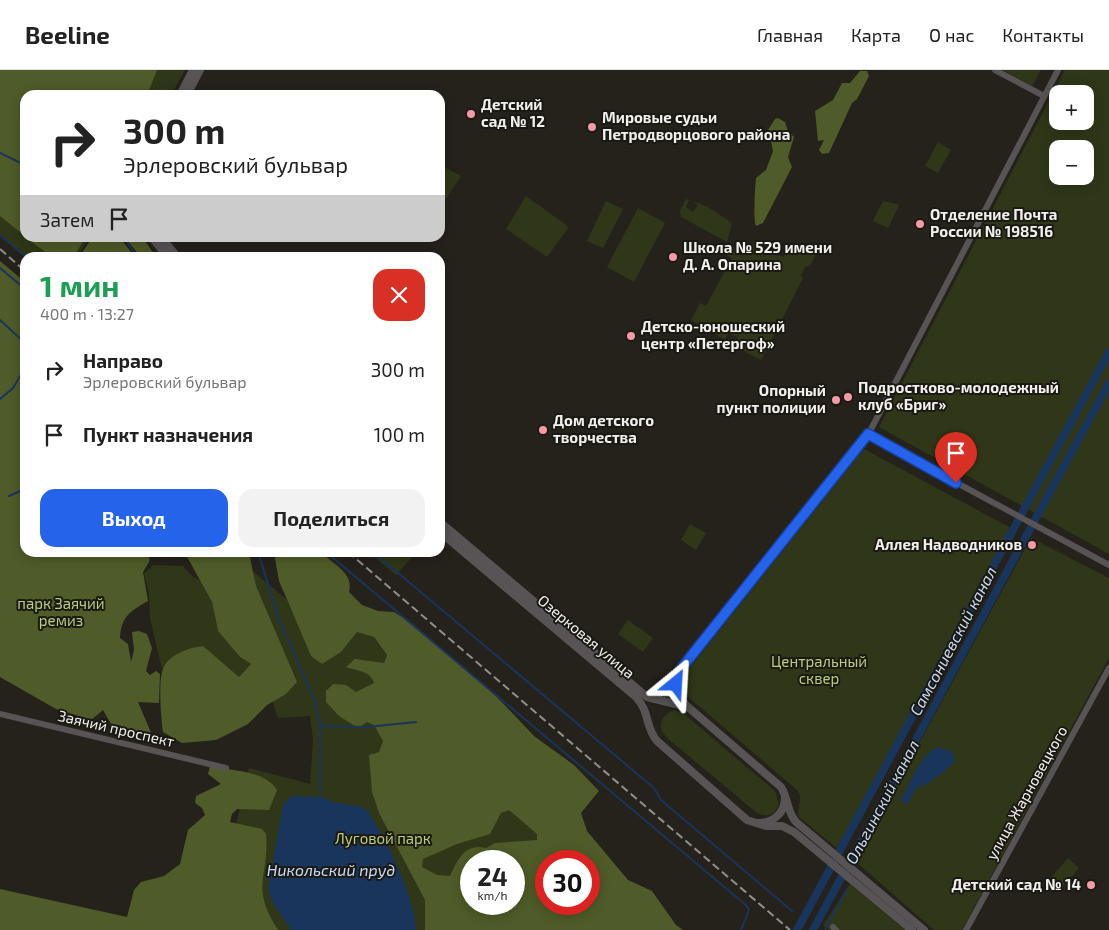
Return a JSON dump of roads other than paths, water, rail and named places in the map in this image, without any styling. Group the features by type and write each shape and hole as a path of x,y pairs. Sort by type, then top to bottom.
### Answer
{"street":[{"path":"183,90 193,70"},
{"path":"190,90 200,70"},
{"path":"996,70 1044,96"},
{"path":"646,709 680,670 868,434 1058,70"},
{"path":"155,242 164,252"},
{"path":"165,242 173,252"},
{"path":"868,434 1109,565"},
{"name":"Озерковая улица","path":"445,526 642,694 654,700 688,707"},
{"name":"Озерковая улица","path":"445,536 636,697 646,709 651,732 661,746 741,816 754,823 788,828 827,853"},
{"name":"улица Жарновецкого","path":"966,930 1109,668"},
{"name":"Озерковая улица","path":"680,670 676,687 688,707 781,787 785,793 794,820 827,853 912,930"},
{"name":"Заячий проспект","path":"0,714 226,768"},
{"path":"754,823 768,821 778,816 785,804 785,793"},
{"name":"Озерковая улица","path":"853,876 924,930"}],"water":[{"path":"937,747 952,751 955,762 932,781 916,788 909,802 903,804 901,799 920,763"},
{"name":"Никольский пруд","path":"294,796 323,797 332,802 363,807 367,810 405,884 416,930 291,930 272,901 268,888 283,805 289,798"}],"waterway":[{"path":"0,153 20,163"},
{"path":"0,235 20,252"},
{"path":"127,242 134,252"},
{"path":"0,268 20,285"},
{"path":"0,320 20,338"},
{"name":"Самсониевский канал","path":"797,930 1109,352"},
{"path":"0,399 13,388 20,376"},
{"name":"Ольгинский канал","path":"813,930 1109,383"},
{"path":"9,496 20,491"},
{"path":"260,557 279,619 315,702 320,721 320,793"},
{"path":"332,557 747,906 749,910 741,930"},
{"path":"379,557 654,788 661,800 792,911"},
{"path":"321,726 367,727 416,722"},
{"path":"825,930 847,889"}],"railway":[{"path":"0,249 20,267"},
{"path":"354,557 790,930"}],"place":[{"name":"Детский сад № 12","path":"471,114"},
{"name":"Мировые судьи Петродворцового района","path":"592,127"},
{"name":"Отделение Почта России № 198516","path":"920,224"},
{"name":"Школа № 529 имени Д. А. Опарина","path":"673,257"},
{"name":"Детско-юношеский центр «Петергоф»","path":"631,336"},
{"name":"Подростково-молодежный клуб «Бриг»","path":"848,397"},
{"name":"Опорный пункт полиции","path":"836,400"},
{"name":"Дом детского творчества","path":"543,430"},
{"name":"Аллея Надводников","path":"1032,545"},
{"name":"Детский сад № 14","path":"1091,885"}],"park label":[{"name":"парк Заячий ремиз","path":"61,612"},
{"name":"Центральный сквер","path":"819,670"},
{"name":"Луговой парк","path":"383,839"}]}
